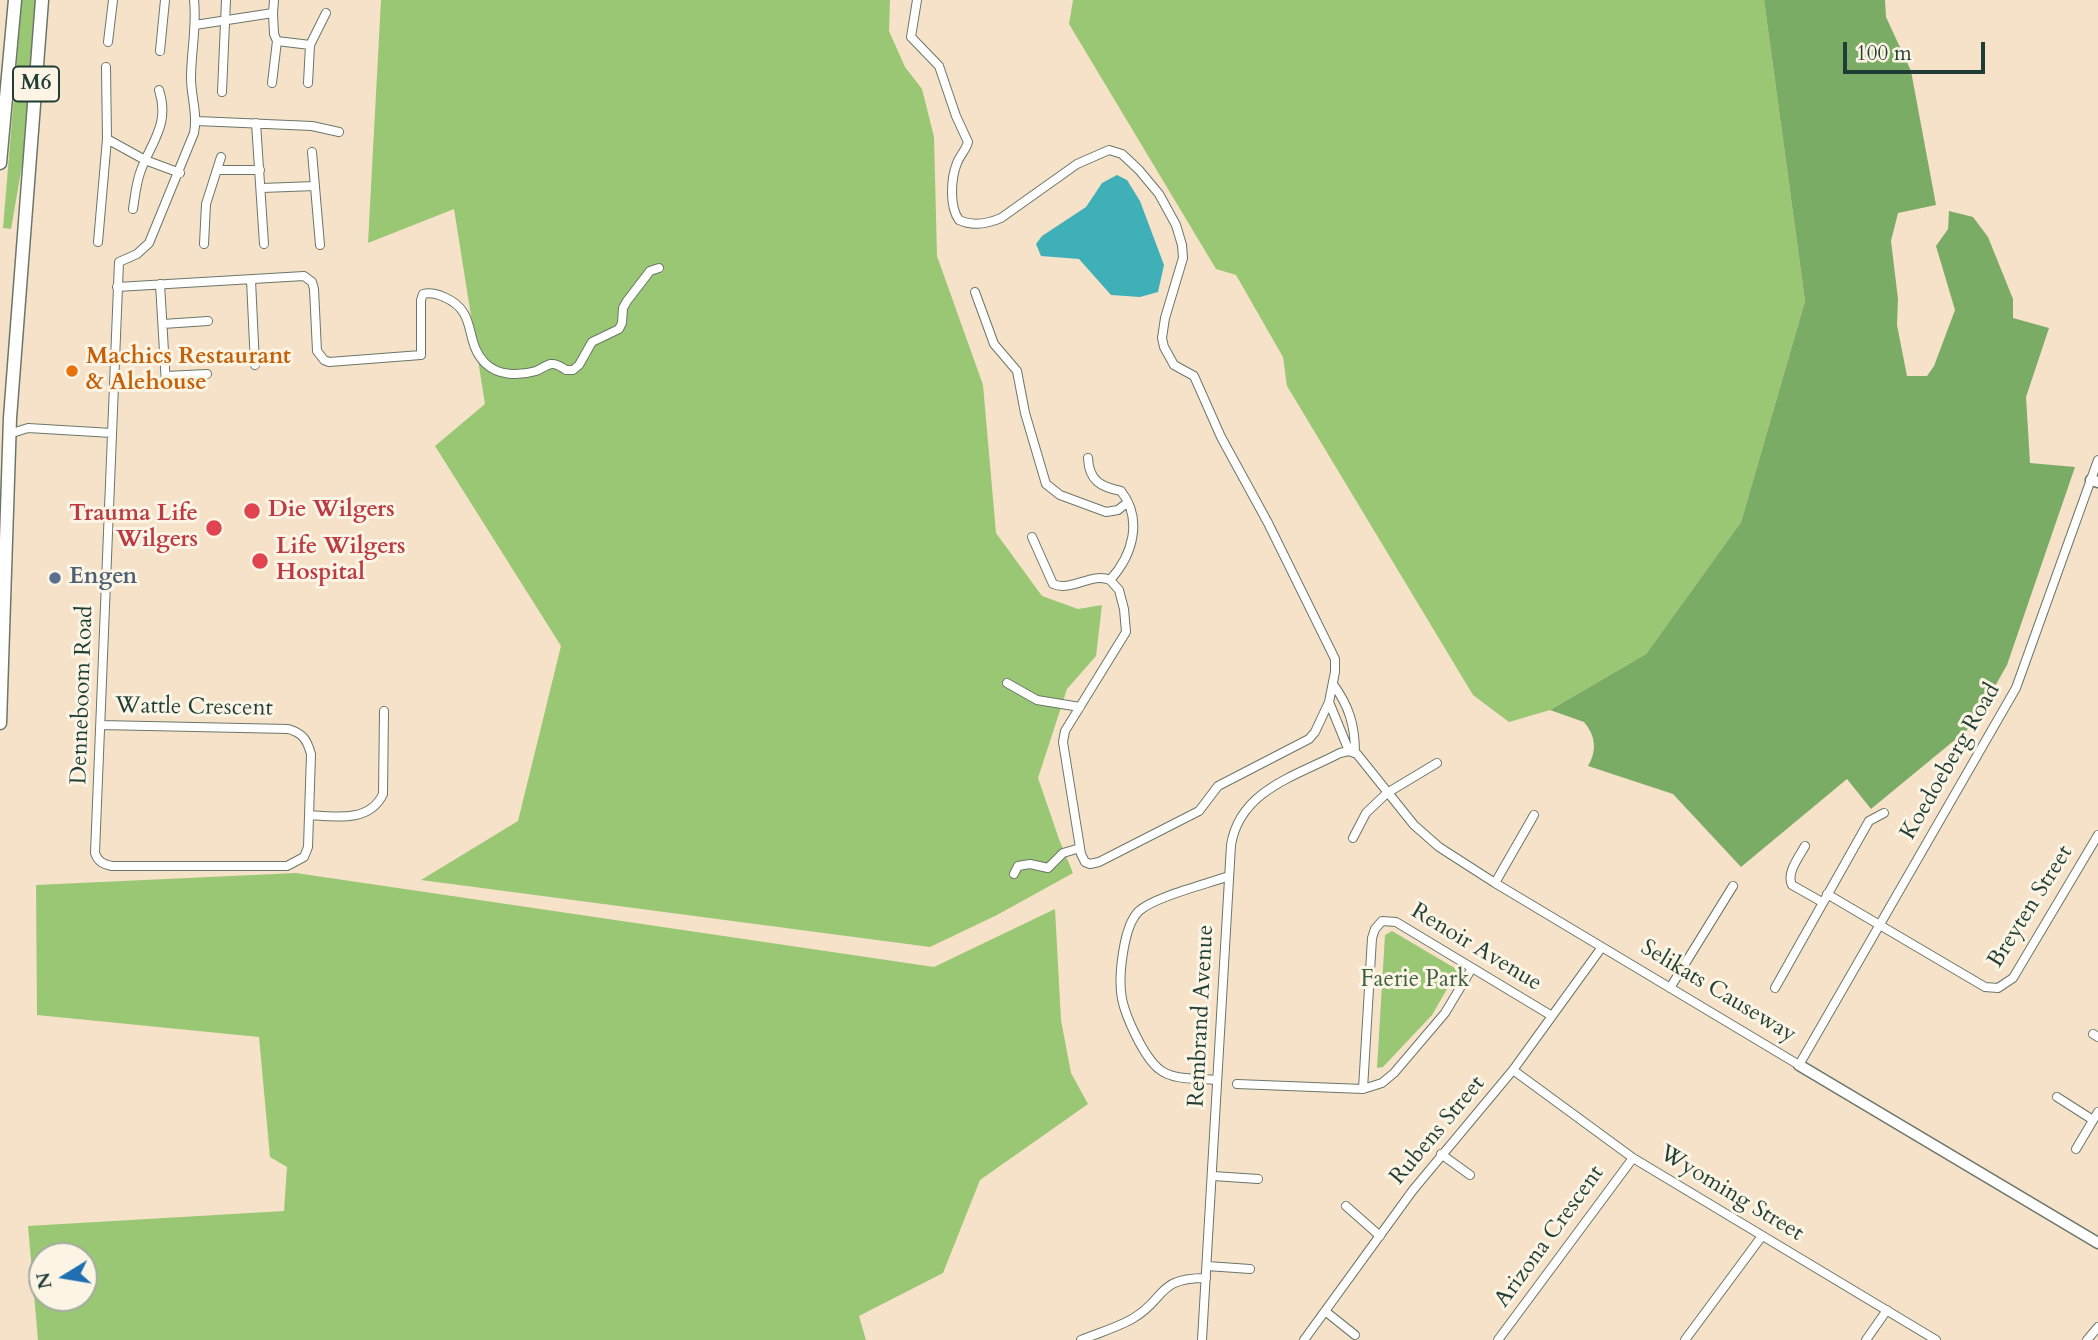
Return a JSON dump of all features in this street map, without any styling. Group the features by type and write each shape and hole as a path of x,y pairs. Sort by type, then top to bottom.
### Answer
{"main road":[{"name":"M6","path":"0,163 15,0"},
{"name":"M6","path":"0,723 5,415 42,0"}],"street":[{"path":"108,42 113,0"},
{"path":"160,51 165,0"},
{"path":"107,139 145,160 180,173 197,121 191,79 194,0"},
{"path":"222,92 226,0"},
{"path":"272,83 277,41 274,34 274,0"},
{"path":"917,0 911,37 939,66 968,142 957,162 953,182 954,212 959,220 975,224 1000,218 1077,164 1109,150 1125,156 1165,202 1176,225 1183,253 1165,318 1162,333 1164,346 1174,365 1192,373 1221,437 1268,523 1332,651 1336,666 1334,684 1321,720 1309,739 1218,786 1199,811 1094,864 1084,862 1063,745 1065,731 1121,642 1127,627 1118,590 1110,580 1097,577 1067,586 1053,583 1032,537"},
{"path":"195,25 273,13"},
{"path":"308,82 310,46 326,13"},
{"path":"277,41 310,46"},
{"path":"98,242 107,139 106,67"},
{"path":"132,209 145,160 161,128 163,107 159,90"},
{"path":"197,121 312,126 339,132"},
{"path":"257,123 264,244"},
{"path":"312,152 320,245"},
{"path":"204,244 206,204 221,157"},
{"path":"218,170 260,170"},
{"name":"Denneboom Road","path":"113,866 98,860 95,853 119,262 137,254 149,243 180,173"},
{"path":"262,188 315,186"},
{"path":"117,287 298,276 309,279 314,289 317,351 329,362 418,356 422,346 420,307 424,294 432,293 461,307 467,317 475,353 488,366 503,374 534,372 552,364 573,370 579,365 592,342 619,329 627,301 650,271 659,268"},
{"path":"251,280 255,365"},
{"path":"160,285 166,380 207,374"},
{"path":"975,292 994,344 1017,371 1025,413 1046,484 1060,495 1106,512 1118,510 1128,502"},
{"path":"163,324 208,321"},
{"path":"5,415 28,428"},
{"path":"5,434 28,428 112,433"},
{"path":"1088,458 1096,481 1106,488 1120,490 1128,502 1134,521 1134,537 1119,569 1110,580"},
{"name":"Koedoeberg Road","path":"1799,1065 2016,688 2095,481 2098,460"},
{"path":"1007,683 1037,700 1080,707"},
{"path":"1334,684 1346,703 1353,722 1348,752"},
{"name":"Selikats Causeway","path":"1329,702 1348,752 1429,839 1495,883 2098,1243"},
{"path":"310,816 343,817 361,814 373,810 379,803 383,794 384,711"},
{"name":"Wattle Crescent","path":"101,725 288,729 297,731 308,743 311,754 308,847 304,857 287,866 113,866"},
{"name":"Rembrand Avenue","path":"1202,1340 1229,876 1235,827 1243,812 1264,792 1348,752"},
{"path":"1353,838 1366,813 1387,793 1437,763"},
{"path":"1775,988 1869,821 1884,813"},
{"path":"1495,883 1534,815"},
{"name":"Breyten Street","path":"1879,927 1985,987 2002,987 2013,978 2098,835"},
{"path":"1805,846 1791,874 1792,885 1824,898 1879,927"},
{"path":"1014,874 1018,866 1023,864 1048,868 1063,853 1080,848"},
{"path":"1216,1080 1172,1076 1159,1069 1143,1047 1125,1007 1121,989 1126,938 1137,913 1150,904 1229,876"},
{"path":"1670,988 1733,886"},
{"name":"Renoir Avenue","path":"1363,1089 1371,951 1375,929 1378,924 1387,920 1396,922 1552,1016"},
{"name":"Rubens Street","path":"1304,1340 1441,1154 1513,1070 1602,947"},
{"path":"1237,1084 1363,1089 1382,1083 1394,1073 1445,1013 1472,968"},
{"name":"Wyoming Street","path":"1513,1070 1633,1158 1936,1340"},
{"path":"2057,1097 2096,1116 2076,1149"},
{"path":"1441,1154 1470,1175"},
{"name":"Arizona Crescent","path":"1498,1340 1633,1158"},
{"path":"1213,1176 1258,1179"},
{"path":"1346,1206 1380,1236"},
{"path":"1685,1340 1762,1236"},
{"path":"1207,1266 1250,1269"},
{"path":"1082,1340 1133,1319 1171,1283 1206,1278"},
{"path":"1866,1340 1887,1310"},
{"path":"1325,1311 1354,1335"},
{"path":"2087,1340 2098,1327"}],"green space":[{"path":"22,0 39,0 28,131 11,229 3,228"},
{"path":"381,0 890,0 889,31 905,67 922,89 934,137 937,256 983,385 996,533 1042,596 1078,609 1102,605 1096,656 1067,689 1038,778 1073,873 997,915 930,947 421,880 518,821 561,646 435,446 485,404 454,209 368,243"},
{"path":"1073,0 1764,0 1805,301 1741,522 1646,654 1550,710 1509,722 1473,695 1287,386 1283,357 1236,275 1216,269 1069,24"},
{"path":"1764,0 1885,0 1886,17 1911,71 1936,205 1898,213 1891,241 1898,299 1897,325 1907,376 1927,376 1934,366 1955,310 1936,246 1948,229 1949,211 1973,217 1988,237 2013,299 2013,318 2049,328 2026,397 2030,463 2075,467 2007,665 1973,725 1871,809 1847,779 1741,867 1673,794 1588,766 1594,744 1588,727 1584,722 1550,710 1646,654 1741,522 1805,301"},
{"path":"296,873 934,967 1055,909 1061,1020 1071,1073 1088,1104 980,1180 943,1273 859,1316 866,1340 38,1340 36,1312 98,1312 98,1242 29,1242 28,1226 284,1211 287,1167 270,1157 259,1037 37,1015 36,885"},
{"name":"Faerie Park","path":"1392,931 1458,970 1432,1015 1383,1067 1377,1068 1385,935"}],"water":[{"path":"1117,175 1127,180 1140,201 1164,265 1158,292 1140,297 1111,295 1079,259 1041,256 1036,244 1042,236 1086,207 1102,183"}],"place":[{"name":"Machics Restaurant & Alehouse","path":"72,371"},
{"name":"Die Wilgers","path":"252,511"},
{"name":"Trauma Life Wilgers","path":"214,528"},
{"name":"Life Wilgers Hospital","path":"260,561"},
{"name":"Engen","path":"55,578"}]}
